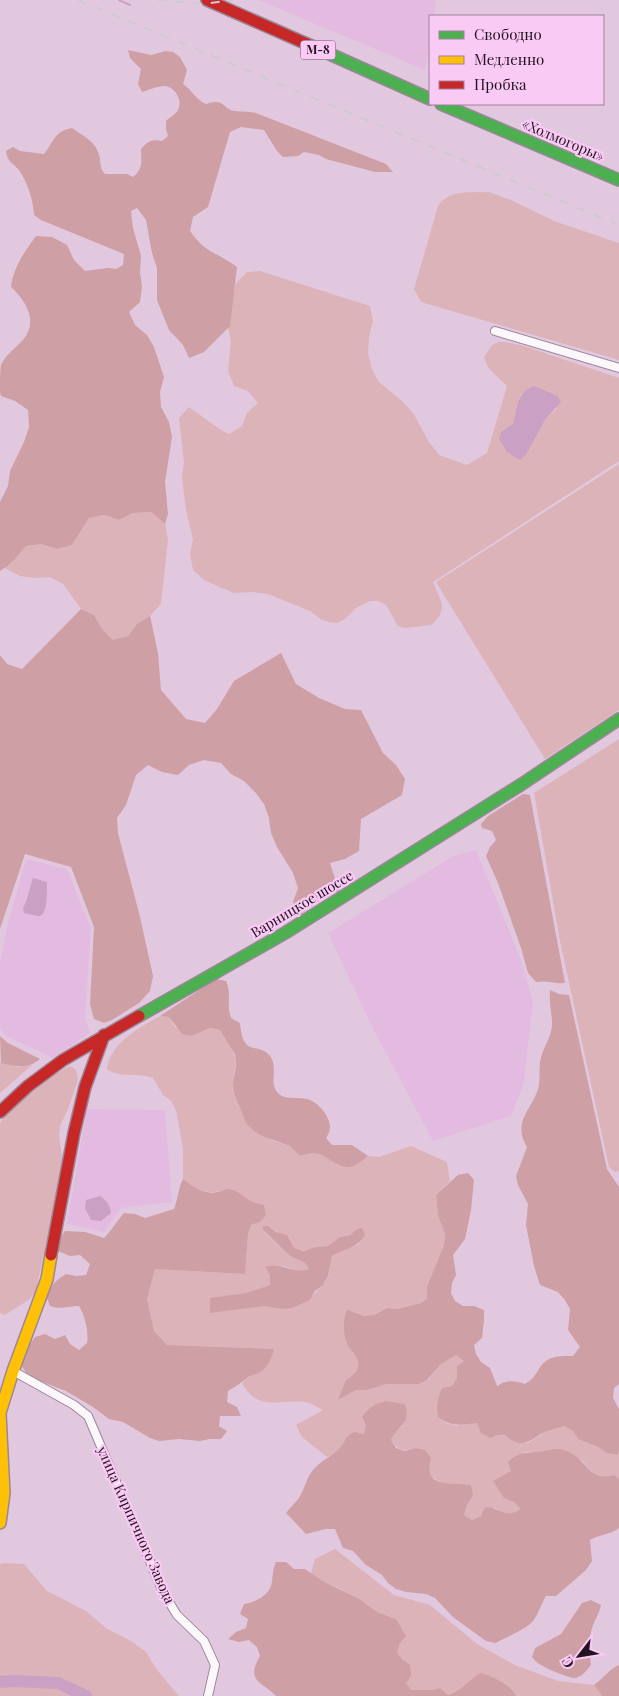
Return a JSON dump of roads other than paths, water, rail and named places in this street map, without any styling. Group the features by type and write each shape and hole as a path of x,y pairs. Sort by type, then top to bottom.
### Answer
{"main road":[{"name":"М-8","path":"207,0 429,99"},
{"name":"М-8","path":"224,0 429,90"},
{"name":"«Холмогоры»","path":"443,105 619,180"},
{"name":"«Холмогоры»","path":"463,105 619,171"},
{"name":"Варницкое шоссе","path":"0,1112 28,1086 63,1060 285,933 512,790 619,719"},
{"path":"0,1523 4,1506 4,1493 0,1413 13,1371 48,1279 74,1132 85,1087 104,1035"}],"street":[{"path":"494,331 619,368"},
{"name":"улица Кирпичного Завода","path":"13,1371 88,1416 163,1592 177,1615 204,1641 214,1665 208,1696"}],"waterway":[{"path":"119,0 130,5"},
{"path":"0,1682 58,1683 86,1696"}],"railway":[{"path":"78,0 619,225"},
{"path":"157,0 203,4 233,0"}]}
